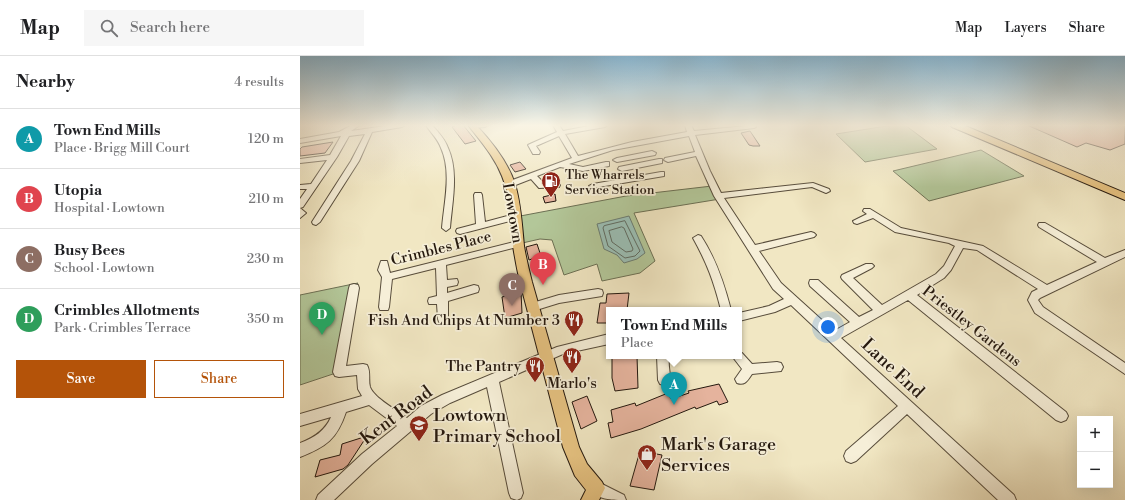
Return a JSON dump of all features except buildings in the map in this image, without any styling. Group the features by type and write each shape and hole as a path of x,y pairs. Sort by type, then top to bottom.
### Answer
{"highway":[{"path":"1008,146 1125,197"},
{"path":"1012,146 1125,190"}],"main road":[{"name":"Lowtown","path":"487,146 499,162 510,184 518,244 540,338 567,435 593,494"}],"street":[{"path":"300,205 333,157 338,146"},
{"path":"316,222 355,161 362,146"},
{"path":"443,146 446,150 450,180 446,228"},
{"path":"532,146 536,152"},
{"path":"568,146 576,159"},
{"path":"510,184 576,159 625,146"},
{"name":"Lane End","path":"696,146 718,196 778,286 1009,500"},
{"path":"612,149 627,179"},
{"path":"617,160 652,153"},
{"path":"668,160 699,153"},
{"path":"300,160 333,157"},
{"path":"622,169 659,161"},
{"path":"561,165 583,169 606,164"},
{"path":"594,186 627,179 636,180 661,174"},
{"path":"532,176 542,186 556,185"},
{"path":"718,196 736,192 782,189 813,182 826,191"},
{"path":"300,187 313,186"},
{"path":"478,195 481,226"},
{"path":"300,211 302,213 300,216"},
{"path":"857,221 870,213 898,230 951,241 960,245 970,245 980,248 1047,290"},
{"path":"460,231 481,226 516,223"},
{"path":"1042,225 1106,263"},
{"path":"752,249 811,235"},
{"path":"698,238 712,264 719,282 725,307"},
{"name":"Crimbles Place","path":"384,263 383,270 387,277 518,244"},
{"path":"909,295 940,276 948,268 960,245"},
{"path":"1125,253 1034,297 1035,305 1039,310 1125,369"},
{"path":"441,264 442,284 438,299 443,319"},
{"path":"869,266 846,277 881,311"},
{"path":"384,307 387,277"},
{"path":"442,284 453,282"},
{"path":"814,283 858,323"},
{"path":"354,288 339,372 363,369 364,389 371,399 406,425"},
{"path":"438,299 474,288"},
{"path":"533,307 559,299 598,293"},
{"name":"Priestley Gardens","path":"833,337 909,295 1062,416"},
{"path":"742,316 771,309 792,300"},
{"path":"546,357 561,350 606,340"},
{"name":"Kent Road","path":"323,500 406,425 426,410 446,399 546,357"},
{"path":"662,359 664,380"},
{"path":"740,359 748,369"},
{"path":"748,369 777,367"},
{"path":"741,379 748,369"},
{"path":"492,380 516,493"},
{"path":"300,420 371,399"},
{"path":"851,456 907,406"},
{"path":"300,450 324,440 336,424 341,408"},
{"path":"593,494 619,500"}],"green space":[{"path":"848,146 933,146 937,149 865,162"},
{"path":"981,150 1024,176 929,201 893,171"},
{"path":"712,186 720,199 634,213 655,261 640,273 602,281 597,264 564,275 552,240 540,239 518,244 515,217 626,196"},
{"path":"358,283 354,288 339,372 300,385 300,295"}],"water":[{"path":"629,216 645,253 637,259 624,263 617,255 604,249 597,224"}],"place":[{"name":"The Wharrels Service Station","path":"551,198"},
{"name":"Utopia","path":"543,285"},
{"name":"Busy Bees","path":"512,306"},
{"name":"Crimbles Allotments","path":"322,335"},
{"name":"Fish And Chips At Number 3","path":"574,337"},
{"name":"Marlo's","path":"572,374"},
{"name":"The Pantry","path":"535,383"},
{"name":"Town End Mills","path":"674,405"},
{"name":"Lowtown Primary School","path":"419,442"},
{"name":"Mark's Garage Services","path":"647,471"}]}
